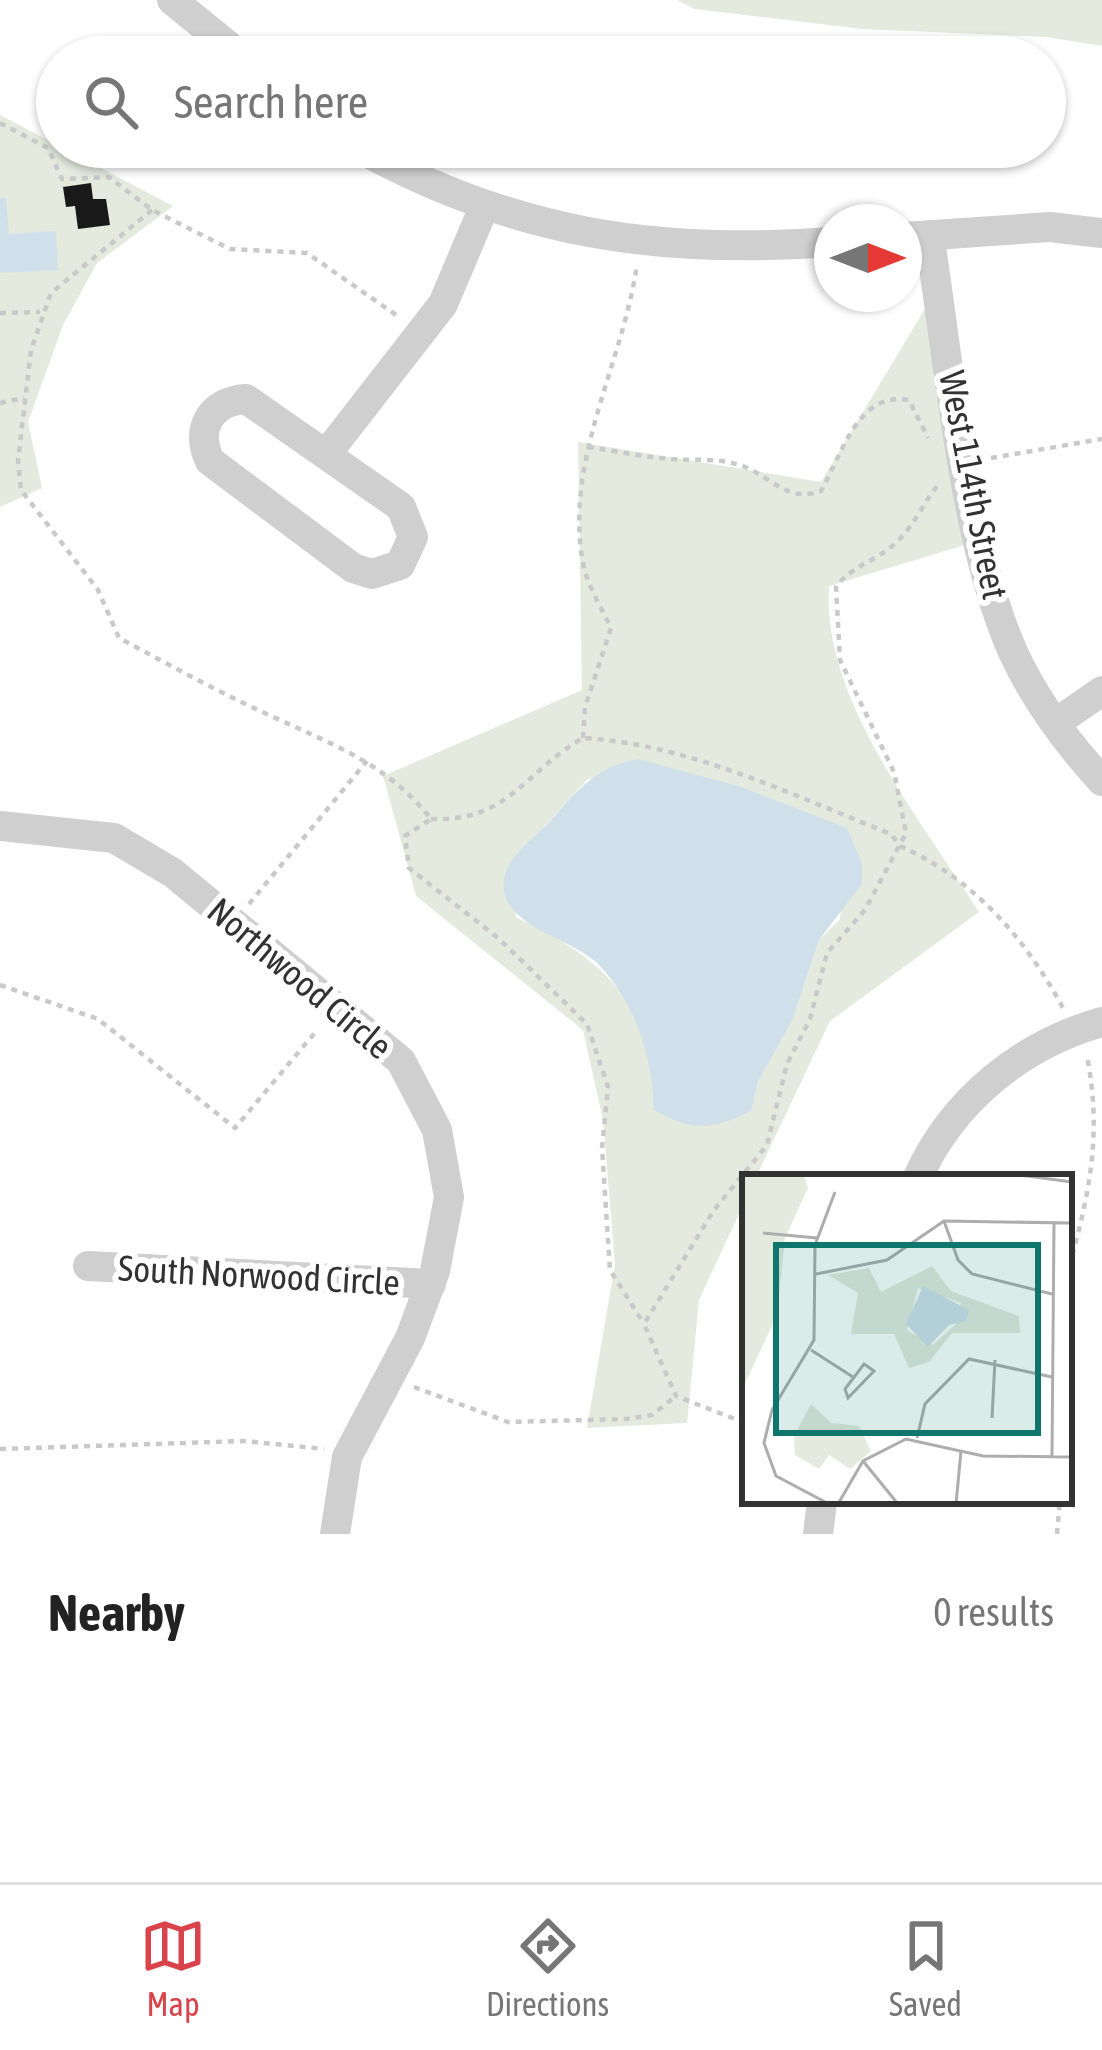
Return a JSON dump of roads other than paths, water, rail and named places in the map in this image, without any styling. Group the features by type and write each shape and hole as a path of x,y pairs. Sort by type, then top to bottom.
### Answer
{"street":[{"path":"172,0 216,36"},
{"path":"401,168 484,207 639,243 747,247 814,243"},
{"path":"328,452 443,304 484,207"},
{"path":"922,236 1050,227 1102,233"},
{"name":"West 114th Street","path":"922,268 960,470 999,613 1013,652 1102,782"},
{"path":"246,399 328,452 407,515 411,548 391,571 372,574 353,568 219,470 202,436 221,404 246,399"},
{"path":"1058,722 1102,691"},
{"name":"Northwood Circle","path":"0,826 114,838 172,873 401,1061 436,1130 449,1197 430,1284 410,1338 347,1457 335,1534"},
{"path":"920,1174 953,1117 993,1077 1088,1026"},
{"name":"South Norwood Circle","path":"88,1266 430,1284"},
{"path":"818,1534 822,1504"}]}
